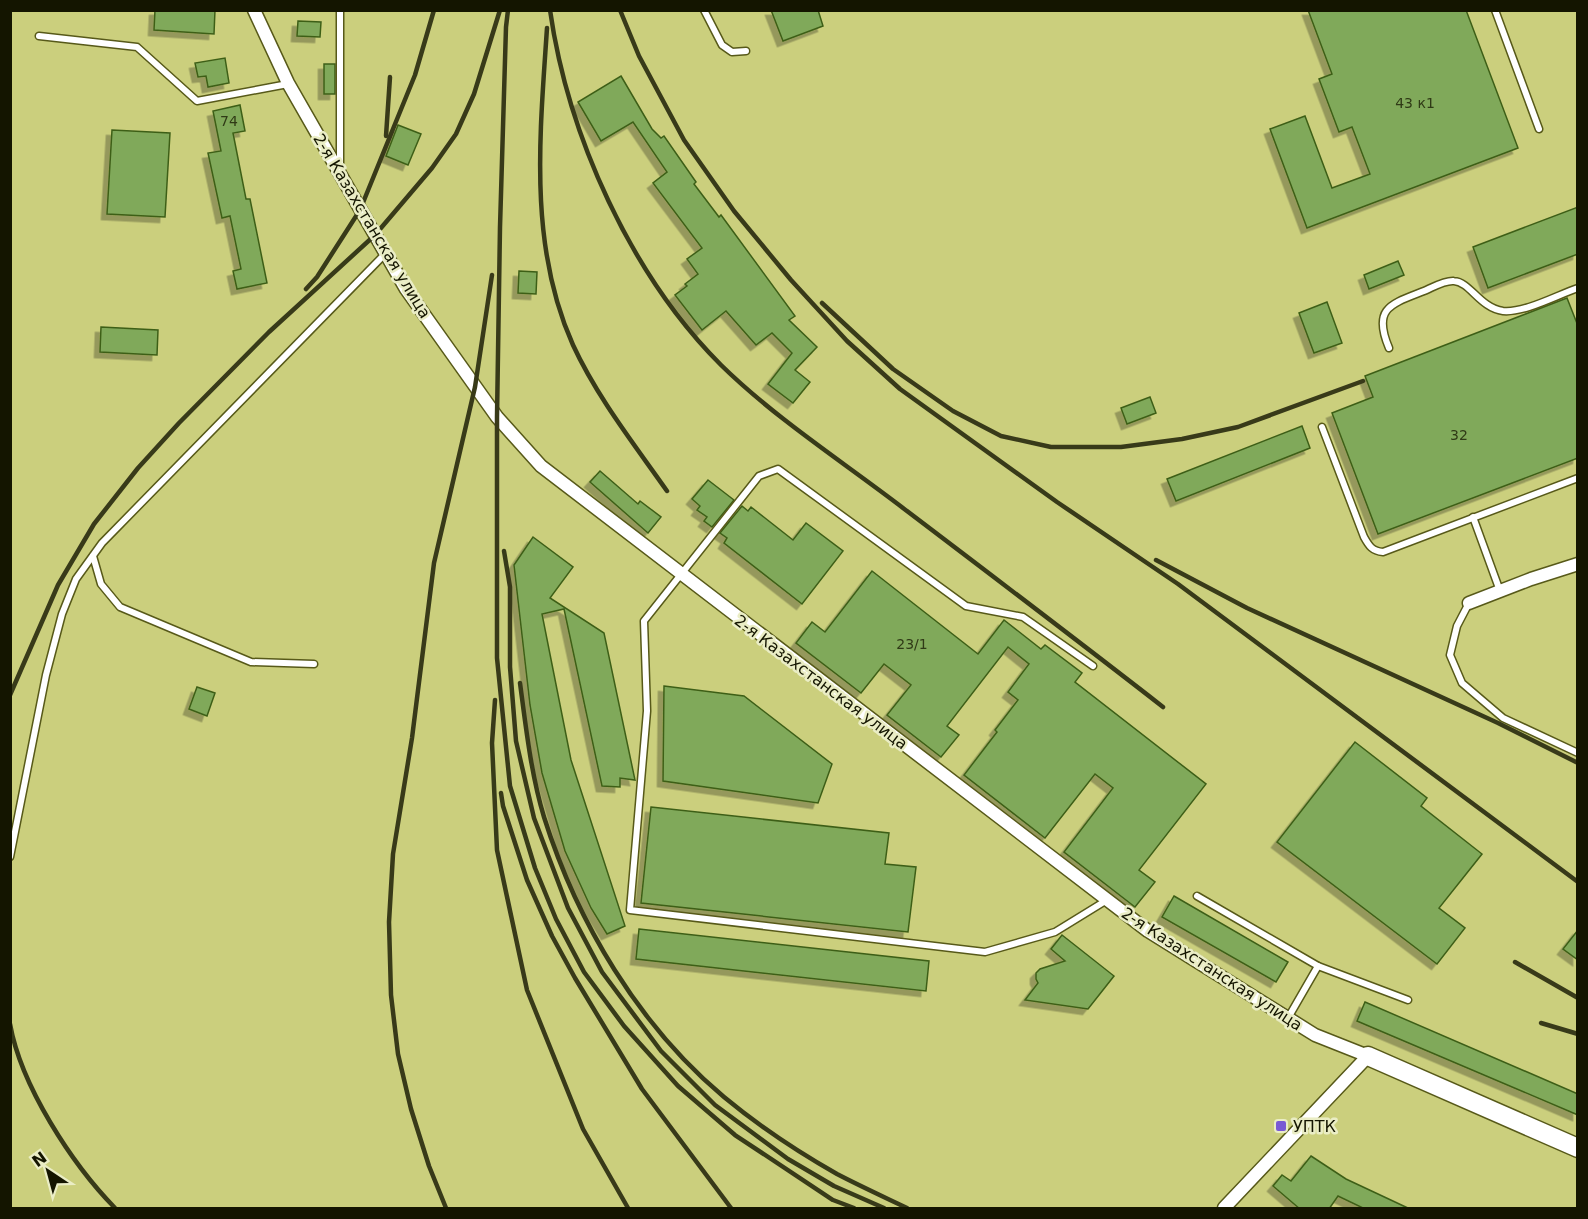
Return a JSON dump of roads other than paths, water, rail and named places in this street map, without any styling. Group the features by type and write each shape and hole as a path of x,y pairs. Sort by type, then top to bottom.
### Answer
{"street":[{"name":"2-я Казахстанская улица","path":"255,10 288,83 406,289 497,417 533,458 550,473 1148,931 1315,1035 1578,1148"},
{"path":"1469,603 1578,564"},
{"path":"1224,1209 1368,1056"}],"lane":[{"path":"340,10 340,175"},
{"path":"704,10 722,45 732,52 747,51"},
{"path":"1495,10 1539,129"},
{"path":"39,36 137,47 197,101 288,83"},
{"path":"10,857 46,675 62,614 76,579 102,543 385,254"},
{"path":"1389,348 1384,337 1382,322 1385,311 1394,303 1450,280 1463,285 1480,301 1503,311 1518,310 1578,288"},
{"path":"1322,427 1365,537 1370,547 1376,551 1383,552 1578,477"},
{"path":"1093,666 1023,617 966,606 778,469 759,476 644,621 647,711 630,910 985,952 1055,932 1107,900"},
{"path":"1473,518 1500,591"},
{"path":"93,556 101,584 120,607 250,662 314,664"},
{"path":"1469,603 1456,626 1450,655 1462,683 1503,718 1578,753"},
{"path":"1197,896 1318,966 1408,1000"},
{"path":"1288,1018 1318,966"}],"railway":[{"path":"306,289 317,277 360,210 415,75 434,10"},
{"path":"10,695 58,585 94,524 138,468 269,332 375,235 432,168 456,134 474,94 500,10"},
{"path":"508,10 500,227 497,658 510,786 535,868 556,919 584,972 624,1026 678,1086 735,1135 833,1200 854,1208"},
{"path":"550,10 559,58 572,106 588,154 608,201 659,289 689,329 721,365 786,421 1163,707"},
{"path":"620,10 639,56 684,140 734,211 791,280 847,341 900,389 1057,502 1178,584 1578,882"},
{"path":"547,28 540,189 549,268 559,307 573,345 593,383 667,491"},
{"path":"386,136 390,77"},
{"path":"446,1208 429,1166 411,1109 398,1054 391,995 389,922 393,854 412,738 434,563 475,387 492,275"},
{"path":"822,303 893,369 953,411 1001,436 1051,447 1121,447 1182,439 1238,427 1363,381"},
{"path":"504,551 510,587 510,667 516,741 534,818 568,908 602,972 661,1051 715,1105 788,1159 834,1186 884,1208"},
{"path":"1156,560 1247,608 1498,723 1578,763"},
{"path":"520,683 536,784 544,817 558,856 593,933 614,970 638,1005 693,1069 751,1118 793,1148 837,1174 907,1208"},
{"path":"495,700 492,743 497,850 527,990 583,1129 628,1208"},
{"path":"501,793 503,806 527,880 552,936 575,978 642,1089 731,1208"},
{"path":"1515,962 1578,998"},
{"path":"1541,1023 1578,1034"},
{"path":"10,1024 25,1073 50,1123 82,1169 115,1208"}],"place":[{"name":"УПТК","path":"1281,1126"}]}
